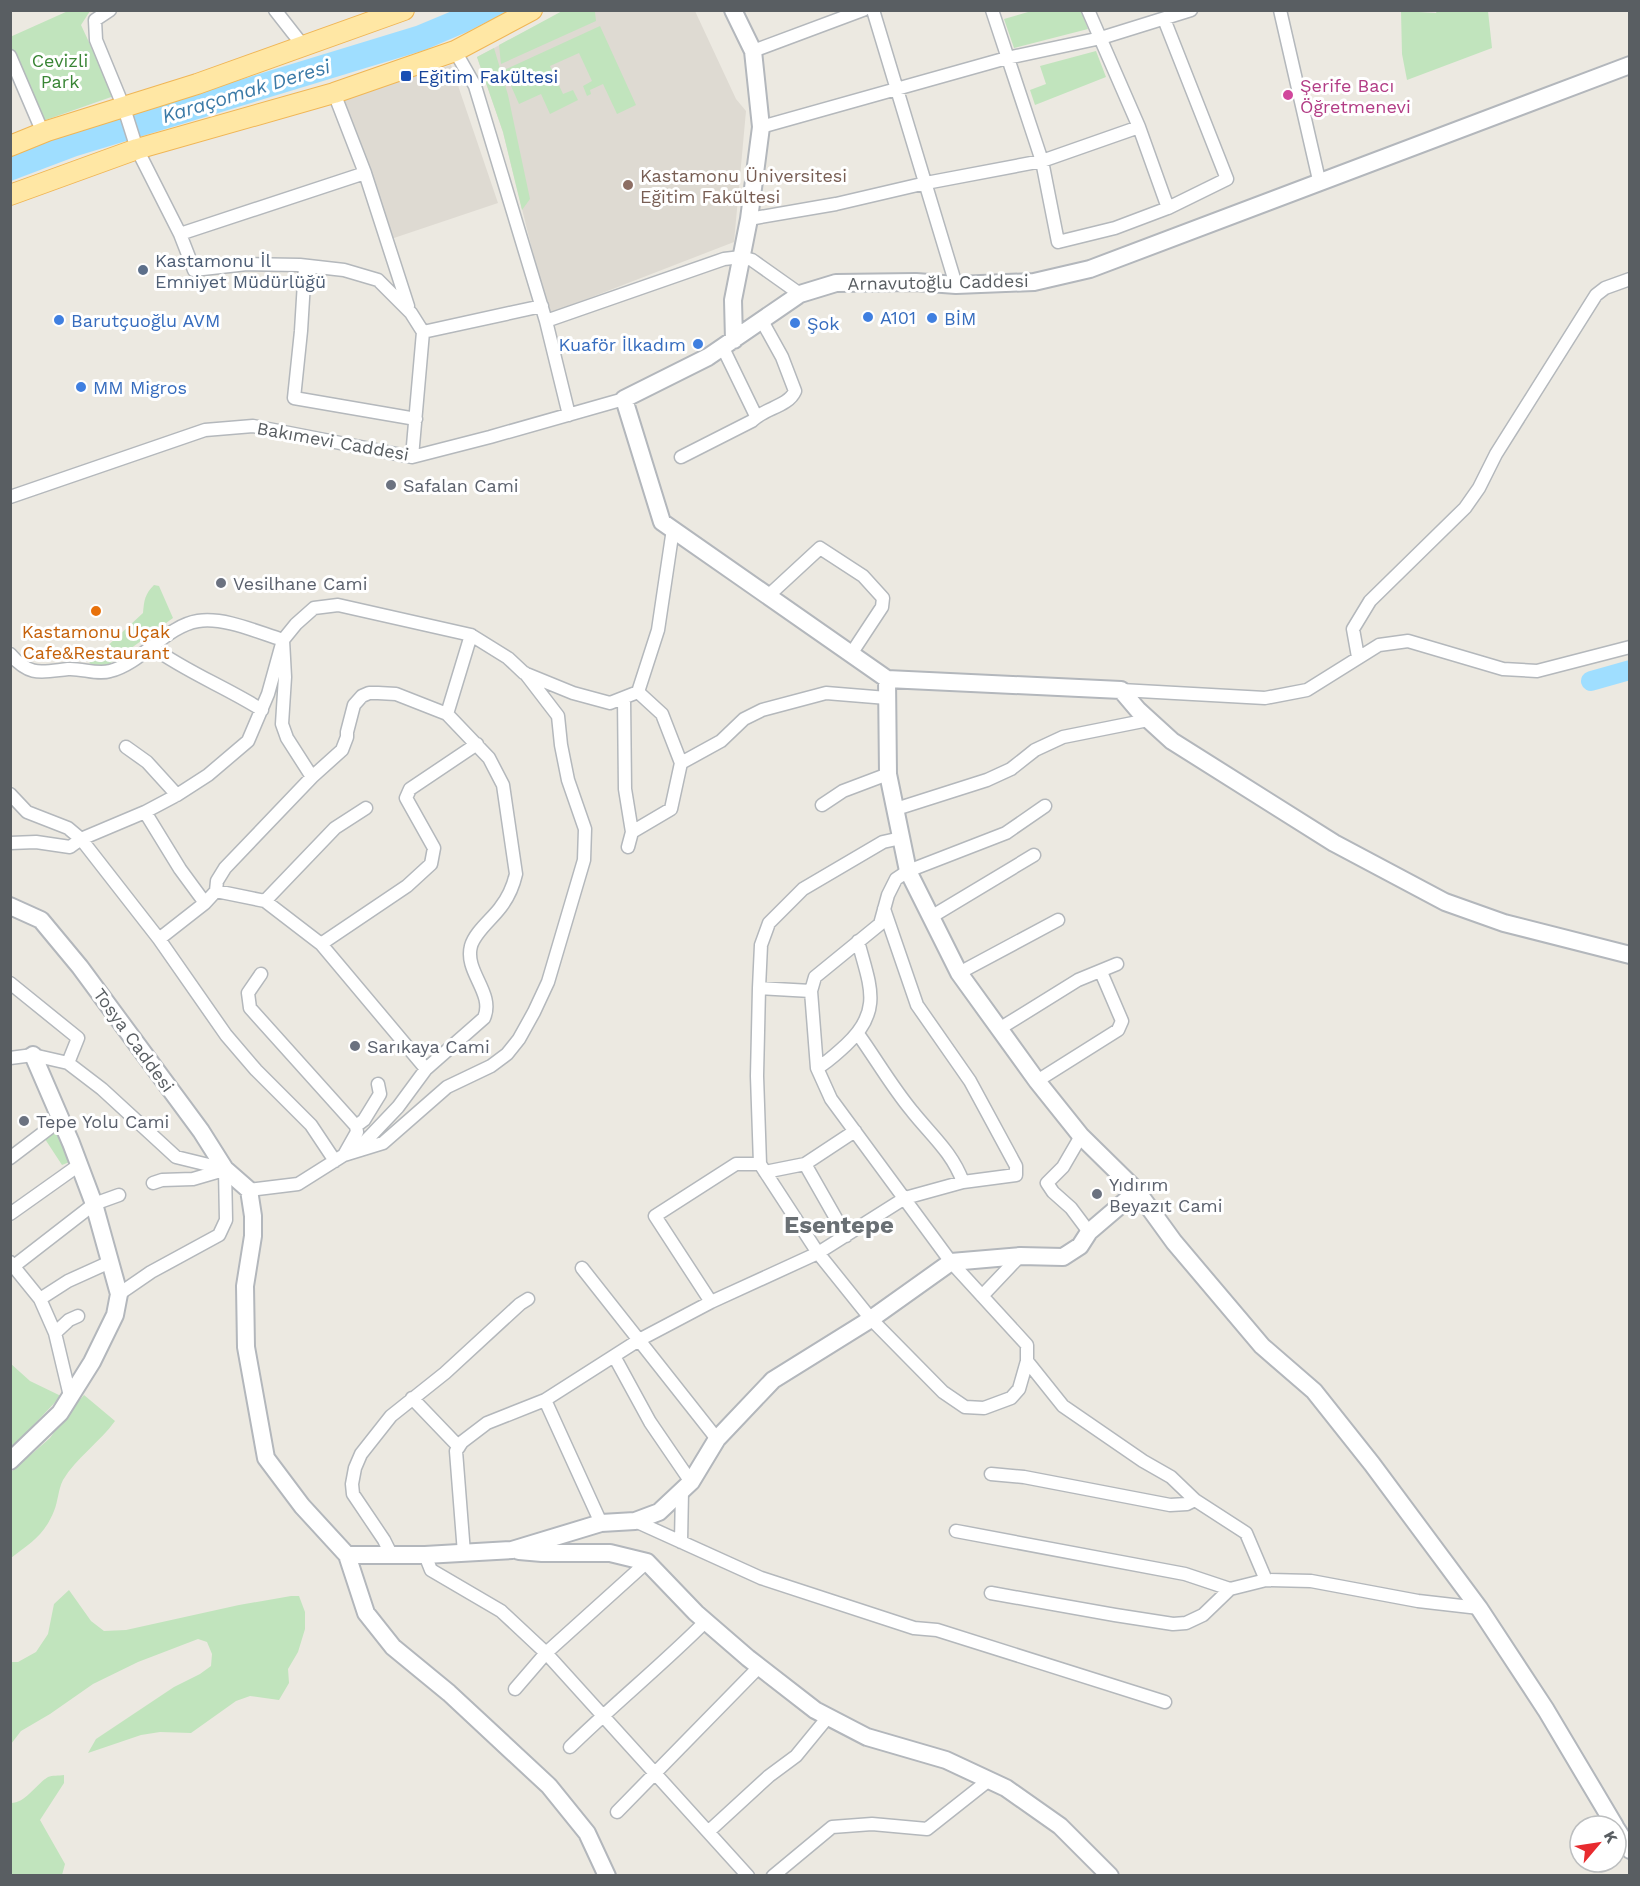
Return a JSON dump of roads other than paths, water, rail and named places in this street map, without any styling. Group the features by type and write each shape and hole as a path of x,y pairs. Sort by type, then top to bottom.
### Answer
{"main road":[{"path":"10,146 304,47 364,17 404,10"},
{"path":"10,195 137,149 334,93 455,51 532,10"}],"street":[{"path":"110,10 95,20 96,40 124,108 137,149 180,234 194,270 247,264 344,270 378,280 411,313 423,332 411,457"},
{"path":"275,10 304,47"},
{"path":"733,10 753,51 761,127 749,219 733,300 729,344 756,416"},
{"path":"753,51 841,14 863,10"},
{"path":"873,10 956,285"},
{"path":"992,10 1042,161 1058,242 1114,228 1168,208 1227,179 1164,19"},
{"path":"1088,10 1139,127 1168,208"},
{"path":"761,127 1007,58 1101,38 1191,10"},
{"path":"1280,10 1319,180"},
{"path":"455,51 475,86 542,306 569,415"},
{"path":"10,56 14,74 43,133"},
{"name":"Arnavutoğlu Caddesi","path":"624,399 729,344 800,294 836,283 916,282 956,285 1034,282 1090,269 1629,64"},
{"path":"334,93 365,174 411,313"},
{"path":"749,219 836,204 926,183 1042,161 1139,127"},
{"path":"180,234 365,174"},
{"path":"546,321 724,259 741,257 752,260 800,294"},
{"path":"305,266 294,398 416,419"},
{"path":"1358,657 1353,629 1370,601 1465,508 1479,488 1496,454 1596,295 1605,288 1629,279"},
{"path":"423,332 542,306"},
{"path":"681,458 792,398 795,391 783,357 762,321"},
{"path":"624,399 662,522 887,679 1265,698 1307,690 1378,645 1408,641 1503,669 1536,671 1629,647"},
{"name":"Bakımevi Caddesi","path":"10,497 205,430 253,426 411,457 624,399"},
{"path":"639,692 658,630 673,529"},
{"path":"768,596 820,548 863,576 883,598 882,607 851,654"},
{"path":"10,843 36,842 70,847 81,839 145,812 208,775 249,741 262,710 283,640 296,624 315,608 338,605 471,635 508,658 524,673 558,716 568,780 585,829 584,860 548,981 534,1012 519,1039 507,1054 491,1066 447,1087 382,1143 340,1158 298,1184 249,1190 253,1236 244,1286 246,1347 266,1458 302,1506 347,1555 366,1613 393,1647 449,1693 549,1786 587,1833 608,1875"},
{"path":"10,654 23,668 34,671 74,669 108,672 152,647 180,627 195,621 208,620 283,640"},
{"path":"447,714 471,635"},
{"path":"283,640 285,677 282,724 287,738 312,777"},
{"path":"152,647 184,669 220,685 262,710"},
{"path":"524,673 573,693 610,703 639,692"},
{"path":"887,679 888,774 908,872 958,973 1037,1081 1081,1136 1137,1191 1174,1242 1262,1346 1314,1391 1379,1472 1479,1608 1546,1710 1607,1814"},
{"path":"1121,690 1148,720 1172,741 1334,843 1445,903 1504,923 1629,955"},
{"path":"632,831 671,809 681,763 662,714 639,692"},
{"path":"159,939 205,903 216,891 217,881 225,868 312,777 342,750 354,705 362,696 369,693 396,694 447,714 477,744 493,764 503,785 516,874 513,887 501,908 478,934 471,946 474,972 488,1010 484,1018 426,1068 398,1107 358,1150"},
{"path":"681,763 721,741 744,719 762,710 826,693 887,698"},
{"path":"624,698 625,789 632,831 628,847"},
{"path":"896,809 987,780 1011,769 1035,750 1063,737 1148,720"},
{"path":"321,944 407,886 431,864 434,848 406,798 410,789 477,744"},
{"path":"126,747 147,762 177,795"},
{"path":"822,805 843,791 888,774"},
{"path":"10,794 27,812 68,828 81,839 159,939 226,1035 255,1070 311,1125 340,1158"},
{"path":"901,838 883,842 803,889 769,923 761,945 759,988 757,1076 762,1168 818,1252 872,1319 943,1392 965,1407 984,1408 1011,1398 1019,1389 1027,1361 1027,1345 951,1262 831,1099 817,1068 811,991 815,977 879,924 896,879 908,872 1006,833 1045,806"},
{"path":"265,902 335,828 366,808"},
{"path":"145,812 180,869 205,903"},
{"path":"931,917 1034,855"},
{"path":"216,891 265,902 321,944 426,1068"},
{"name":"Tosya Caddesi","path":"10,906 43,917 201,1131 225,1169 249,1190"},
{"path":"464,1553 456,1451 471,1434 487,1423 545,1400 639,1341 711,1302 818,1252 905,1198 963,1182 1016,1175 1016,1166 970,1081 917,1005 884,909"},
{"path":"958,973 1058,920"},
{"path":"817,1068 826,1063 858,1034 870,1013 871,989 858,941"},
{"path":"999,1029 1078,980 1101,972 1117,963"},
{"path":"1037,1081 1118,1030 1122,1021 1101,972"},
{"path":"261,974 248,993 250,1008 356,1126 357,1132 340,1158"},
{"path":"10,983 78,1038 68,1062"},
{"path":"759,988 811,991"},
{"path":"858,1034 912,1111 940,1141 958,1169 963,1182"},
{"path":"10,1058 33,1055 68,1062 102,1089 176,1157 225,1169"},
{"path":"10,1461 60,1413 92,1362 115,1315 119,1294 94,1204 33,1055"},
{"path":"356,1126 364,1120 375,1105 380,1095 378,1083"},
{"path":"10,1158 60,1120"},
{"path":"711,1302 655,1216 736,1164 762,1168 804,1164 855,1131"},
{"path":"1081,1136 1063,1167 1047,1183 1053,1192 1071,1208 1089,1232"},
{"path":"804,1164 846,1236"},
{"path":"10,1214 79,1165"},
{"path":"153,1183 162,1180 193,1179 225,1169"},
{"path":"119,1294 151,1272 219,1235 226,1220 225,1169"},
{"path":"512,1550 601,1523 635,1521 659,1512 687,1487 717,1439 773,1380 872,1319 951,1262 1020,1256 1063,1257 1080,1246 1089,1232 1137,1191"},
{"path":"70,1396 55,1333 39,1299 12,1264 94,1204 119,1195"},
{"path":"982,1296 1020,1256"},
{"path":"39,1299 68,1281 110,1263"},
{"path":"582,1268 717,1439"},
{"path":"392,1556 353,1494 355,1468 371,1438 390,1416 445,1373 528,1299"},
{"path":"55,1333 69,1320 78,1316"},
{"path":"614,1356 687,1487 681,1542"},
{"path":"1027,1361 1063,1406 1171,1478 1195,1500 1246,1533 1266,1580"},
{"path":"412,1398 459,1447"},
{"path":"545,1400 601,1523"},
{"path":"991,1474 1170,1505 1187,1504 1195,1500"},
{"path":"635,1521 761,1578 914,1628 937,1630 1165,1701"},
{"path":"956,1531 1185,1574 1230,1589"},
{"path":"347,1555 425,1556 512,1550 542,1553 610,1553 647,1562 706,1622 814,1710 867,1737 946,1760 1006,1788 1060,1826 1110,1875"},
{"path":"425,1556 431,1570 501,1611 546,1653 748,1875"},
{"path":"515,1689 546,1653 647,1562"},
{"path":"991,1593 1173,1624 1186,1623 1203,1615 1230,1589 1266,1580 1311,1581 1418,1601 1479,1608"},
{"path":"570,1747 602,1715 706,1622"},
{"path":"617,1812 759,1667"},
{"path":"708,1832 769,1776 796,1756 828,1717"},
{"path":"773,1875 832,1827 872,1824 927,1829 989,1780"}],"water":[{"name":"Karaçomak Deresi","path":"452,11 508,11 425,50 77,156 11,181 11,153 69,132 416,26"}],"waterway":[{"path":"1591,681 1630,670"}],"place":[{"name":"Eğitim Fakültesi","path":"406,76"},
{"name":"Şerife Bacı Öğretmenevi","path":"1288,95"},
{"name":"Kastamonu Üniversitesi Eğitim Fakültesi","path":"628,185"},
{"name":"Kastamonu İl Emniyet Müdürlüğü","path":"143,270"},
{"name":"A101","path":"868,317"},
{"name":"BİM","path":"932,318"},
{"name":"Barutçuoğlu AVM","path":"59,320"},
{"name":"Şok","path":"795,323"},
{"name":"Kuaför İlkadım","path":"698,344"},
{"name":"MM Migros","path":"81,387"},
{"name":"Safalan Cami","path":"391,485"},
{"name":"Vesilhane Cami","path":"221,583"},
{"name":"Kastamonu Uçak Cafe&Restaurant","path":"96,611"},
{"name":"Sarıkaya Cami","path":"355,1046"},
{"name":"Tepe Yolu Cami","path":"24,1121"},
{"name":"Yıdırım Beyazıt Cami","path":"1097,1194"}],"district":[{"name":"Esentepe","path":"839,1225"}],"park label":[{"name":"Cevizli Park","path":"60,70"}]}
